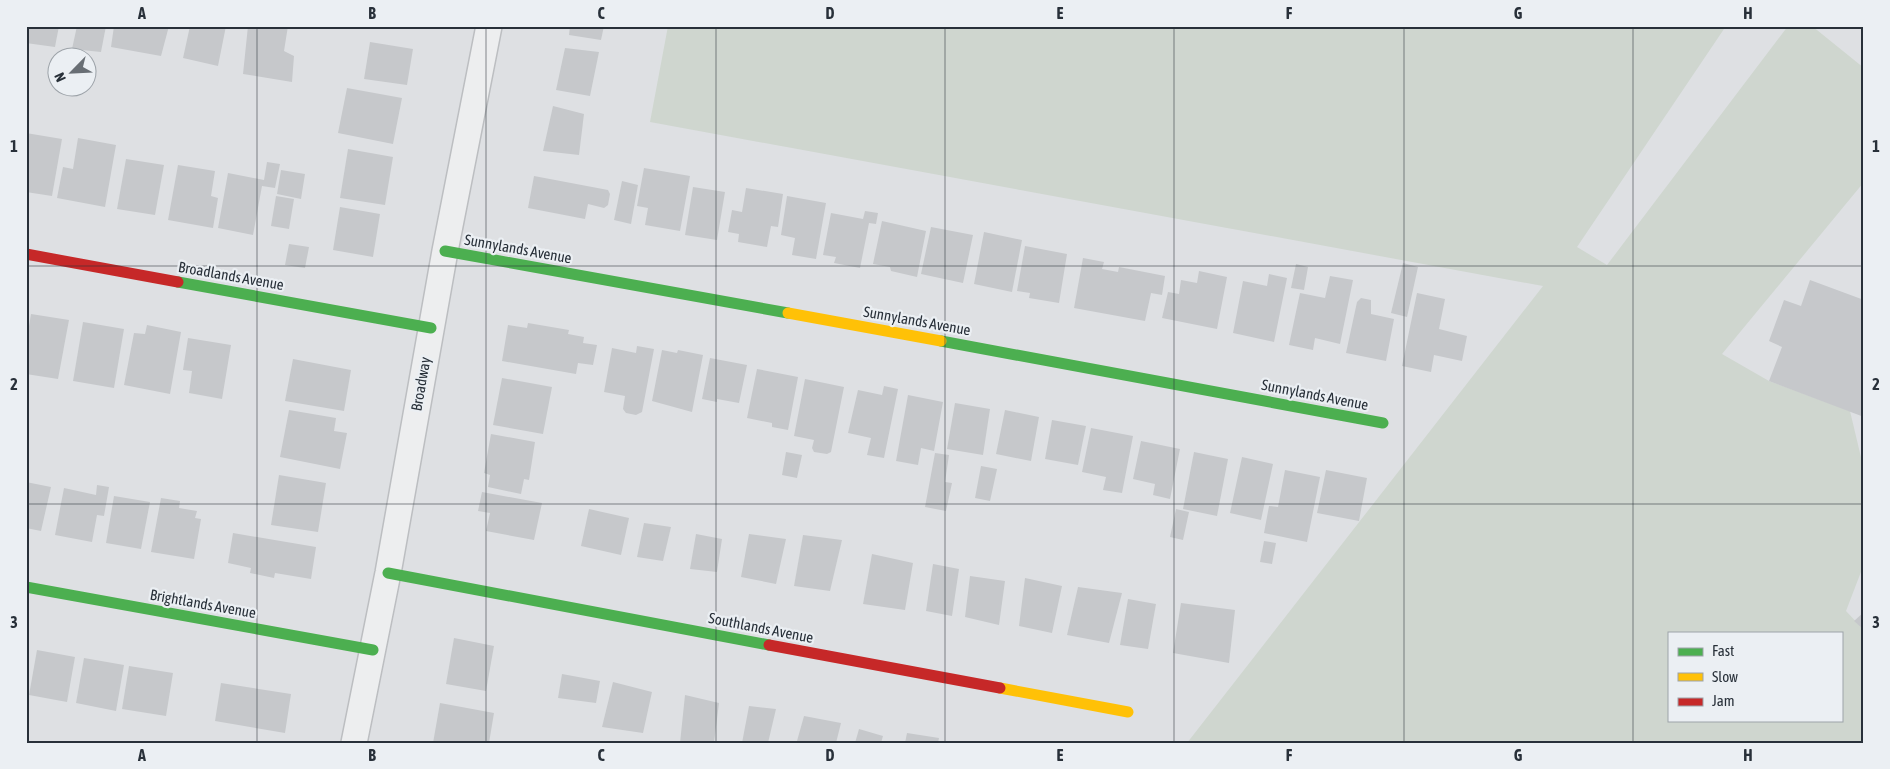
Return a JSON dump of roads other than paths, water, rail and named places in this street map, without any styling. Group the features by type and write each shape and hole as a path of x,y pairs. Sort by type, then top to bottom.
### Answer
{"street":[{"name":"Broadway","path":"354,743 388,573 445,251 489,26"},
{"name":"Sunnylands Avenue","path":"445,251 1185,385 1383,423"},
{"name":"Broadlands Avenue","path":"26,254 431,328"},
{"name":"Southlands Avenue","path":"388,573 1128,712"},
{"name":"Brightlands Avenue","path":"26,587 373,650"}]}
